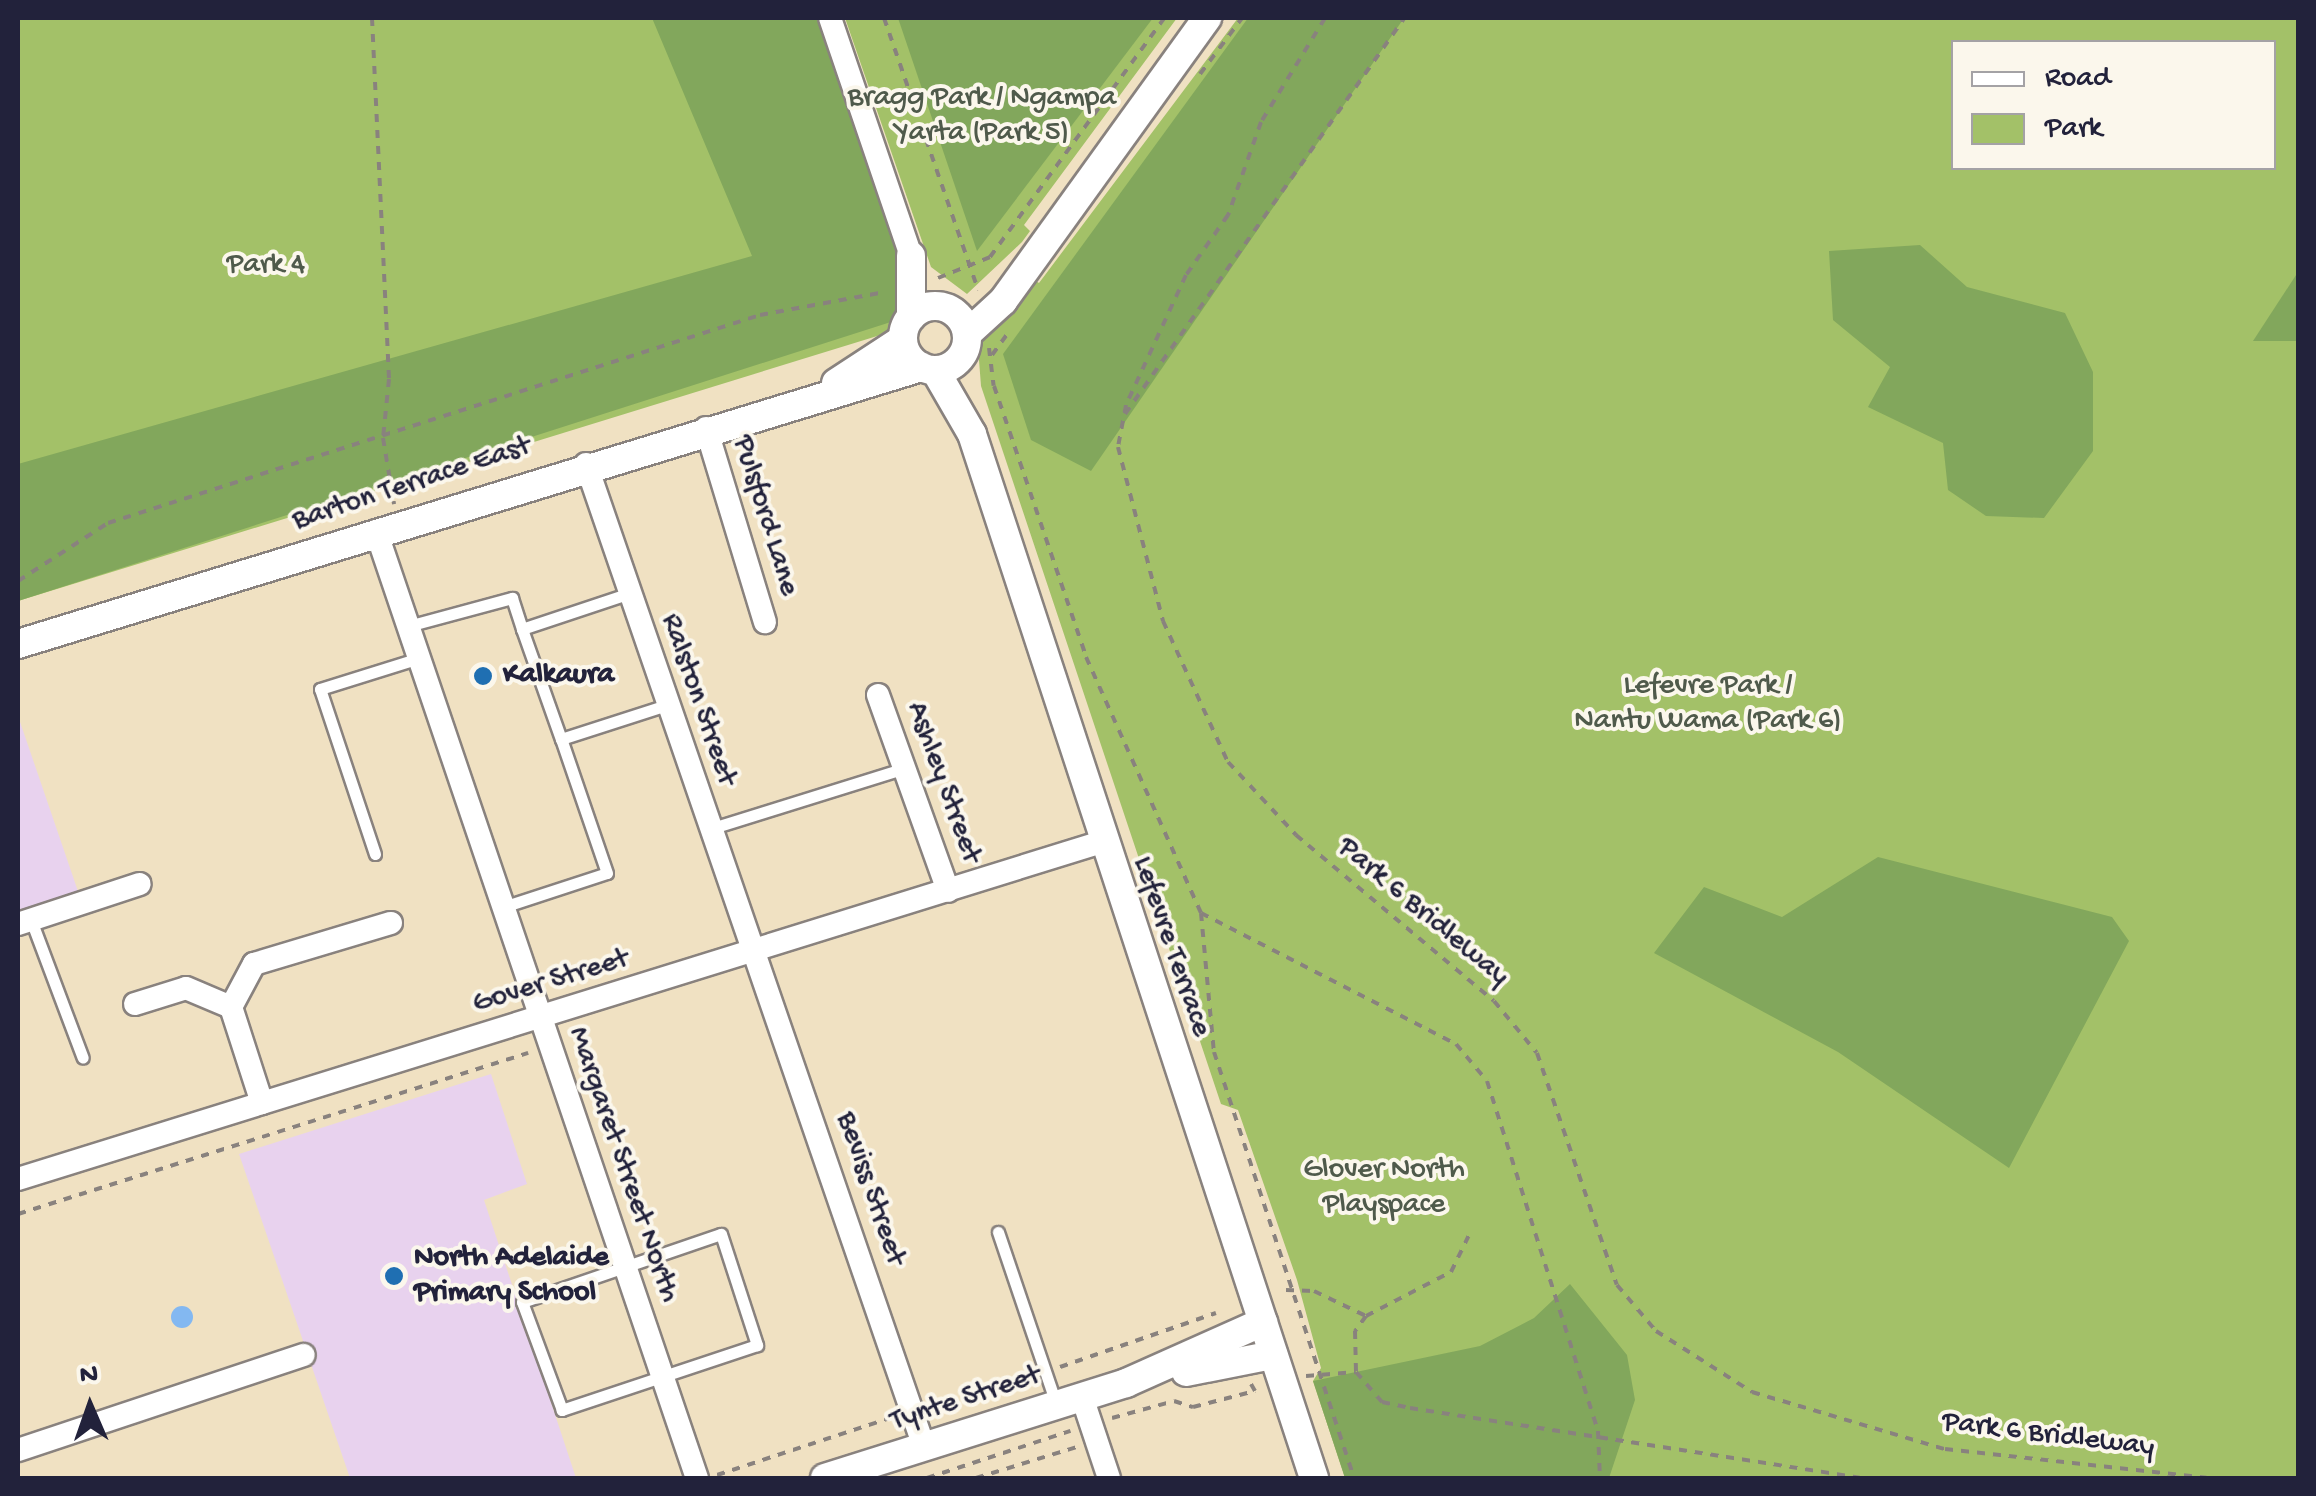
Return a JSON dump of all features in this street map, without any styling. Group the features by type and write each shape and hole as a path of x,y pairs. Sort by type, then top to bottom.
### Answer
{"street":[{"path":"830,18 911,256 952,339"},
{"path":"952,339 1008,284 1207,18"},
{"path":"911,256 907,328 952,339"},
{"name":"Barton Terrace East","path":"826,390 907,328 952,339"},
{"name":"Barton Terrace East","path":"18,644 826,390 952,339"},
{"name":"Lefevre Terrace","path":"952,339 972,434 1101,842 1314,1478"},
{"name":"Pulsford Lane","path":"706,428 765,622"},
{"name":"Ralston Street","path":"586,464 751,954"},
{"name":"Margaret Street North","path":"387,527 408,626 696,1478"},
{"name":"Ashley Street","path":"878,695 948,891"},
{"name":"Gover Street","path":"18,1178 751,954 1101,842"},
{"path":"24,922 140,884"},
{"path":"262,1103 231,1007 254,964 392,922"},
{"name":"Beviss Street","path":"751,954 924,1447"},
{"path":"135,1004 186,988 231,1007"},
{"name":"Tynte Street","path":"826,1478 1126,1383 1262,1322"},
{"name":"Tynte Street","path":"1126,1383 1273,1355"},
{"path":"18,1450 304,1356"},
{"path":"1069,1401 1096,1440 1109,1478"}],"lane":[{"path":"522,628 630,593"},
{"path":"408,626 512,598 607,872 503,907"},
{"path":"375,854 320,690 419,658"},
{"path":"561,739 667,704"},
{"path":"709,829 905,768"},
{"path":"24,922 83,1058"},
{"path":"998,1232 1045,1371 1069,1401"},
{"path":"721,1234 756,1345 664,1381 562,1410 522,1302 721,1234"}],"path":[{"path":"372,18 389,379 383,438 387,527"},
{"path":"884,18 977,288"},
{"path":"942,277 990,256 1164,18"},
{"name":"Park 6 Bridleway","path":"1326,18 1262,122 1228,215 1186,275 1124,414 1125,494 1163,622 1228,762 1296,835 1494,1002 1537,1053 1617,1285 1656,1330 1752,1392 1945,1449 2206,1478"},
{"path":"1124,414 1404,18"},
{"path":"18,582 108,524 760,315 900,289"},
{"path":"952,339 994,386 1086,657 1202,913 1214,1052 1289,1290 1354,1478"},
{"path":"1202,913 1456,1044 1486,1081 1598,1431 1600,1478"},
{"path":"18,1214 536,1050"},
{"path":"1470,1231 1452,1272 1366,1316 1354,1330 1356,1372 1382,1402 1598,1431 1860,1478"},
{"path":"1289,1290 1366,1316"},
{"path":"708,1478 1225,1310"},
{"path":"1319,1372 1356,1372"},
{"path":"976,1478 1096,1440"}],"shaded area":[{"path":"18,716 82,903 18,924"},
{"name":"North Adelaide Primary School","path":"491,1074 527,1184 484,1200 576,1478 350,1478 239,1154"}],"green space":[{"name":"Park 4","path":"18,18 827,18 904,297 887,333 18,601"},
{"path":"652,18 827,18 907,256 894,321 18,601 18,464 752,256"},
{"name":"Bragg Park / Ngampa Yarta (Park 5)","path":"845,18 1177,18 1024,225 1030,231 1022,242 967,294 931,267"},
{"path":"898,18 1153,18 977,251"},
{"name":"Lefevre Park / Nantu Wama (Park 6)","path":"1238,18 2298,18 2298,1478 1345,1478 1313,1381 1321,1368 1297,1280 1238,1110 1221,1104 981,386 977,334 1030,277 1039,283"},
{"path":"1248,18 1404,18 1091,471 1031,440 1003,354"},
{"path":"1920,245 1967,287 2065,313 2093,372 2093,451 2044,518 1986,516 1948,490 1943,443 1868,407 1890,367 1833,320 1829,251"},
{"path":"2298,272 2298,341 2253,341"},
{"path":"1878,857 2112,917 2129,941 2009,1168 1838,1052 1654,953 1704,887 1782,917"},
{"path":"1570,1284 1627,1355 1635,1400 1609,1478 1345,1478 1313,1381 1480,1346 1534,1318"}],"water":[{"path":"182,1306 190,1309 190,1325 182,1328 174,1325 171,1317 174,1309"}],"place":[{"name":"Kalkaura","path":"483,676"},
{"name":"North Adelaide Primary School","path":"394,1276"}],"park label":[{"name":"Glover North Playspace","path":"1384,1188"}]}
